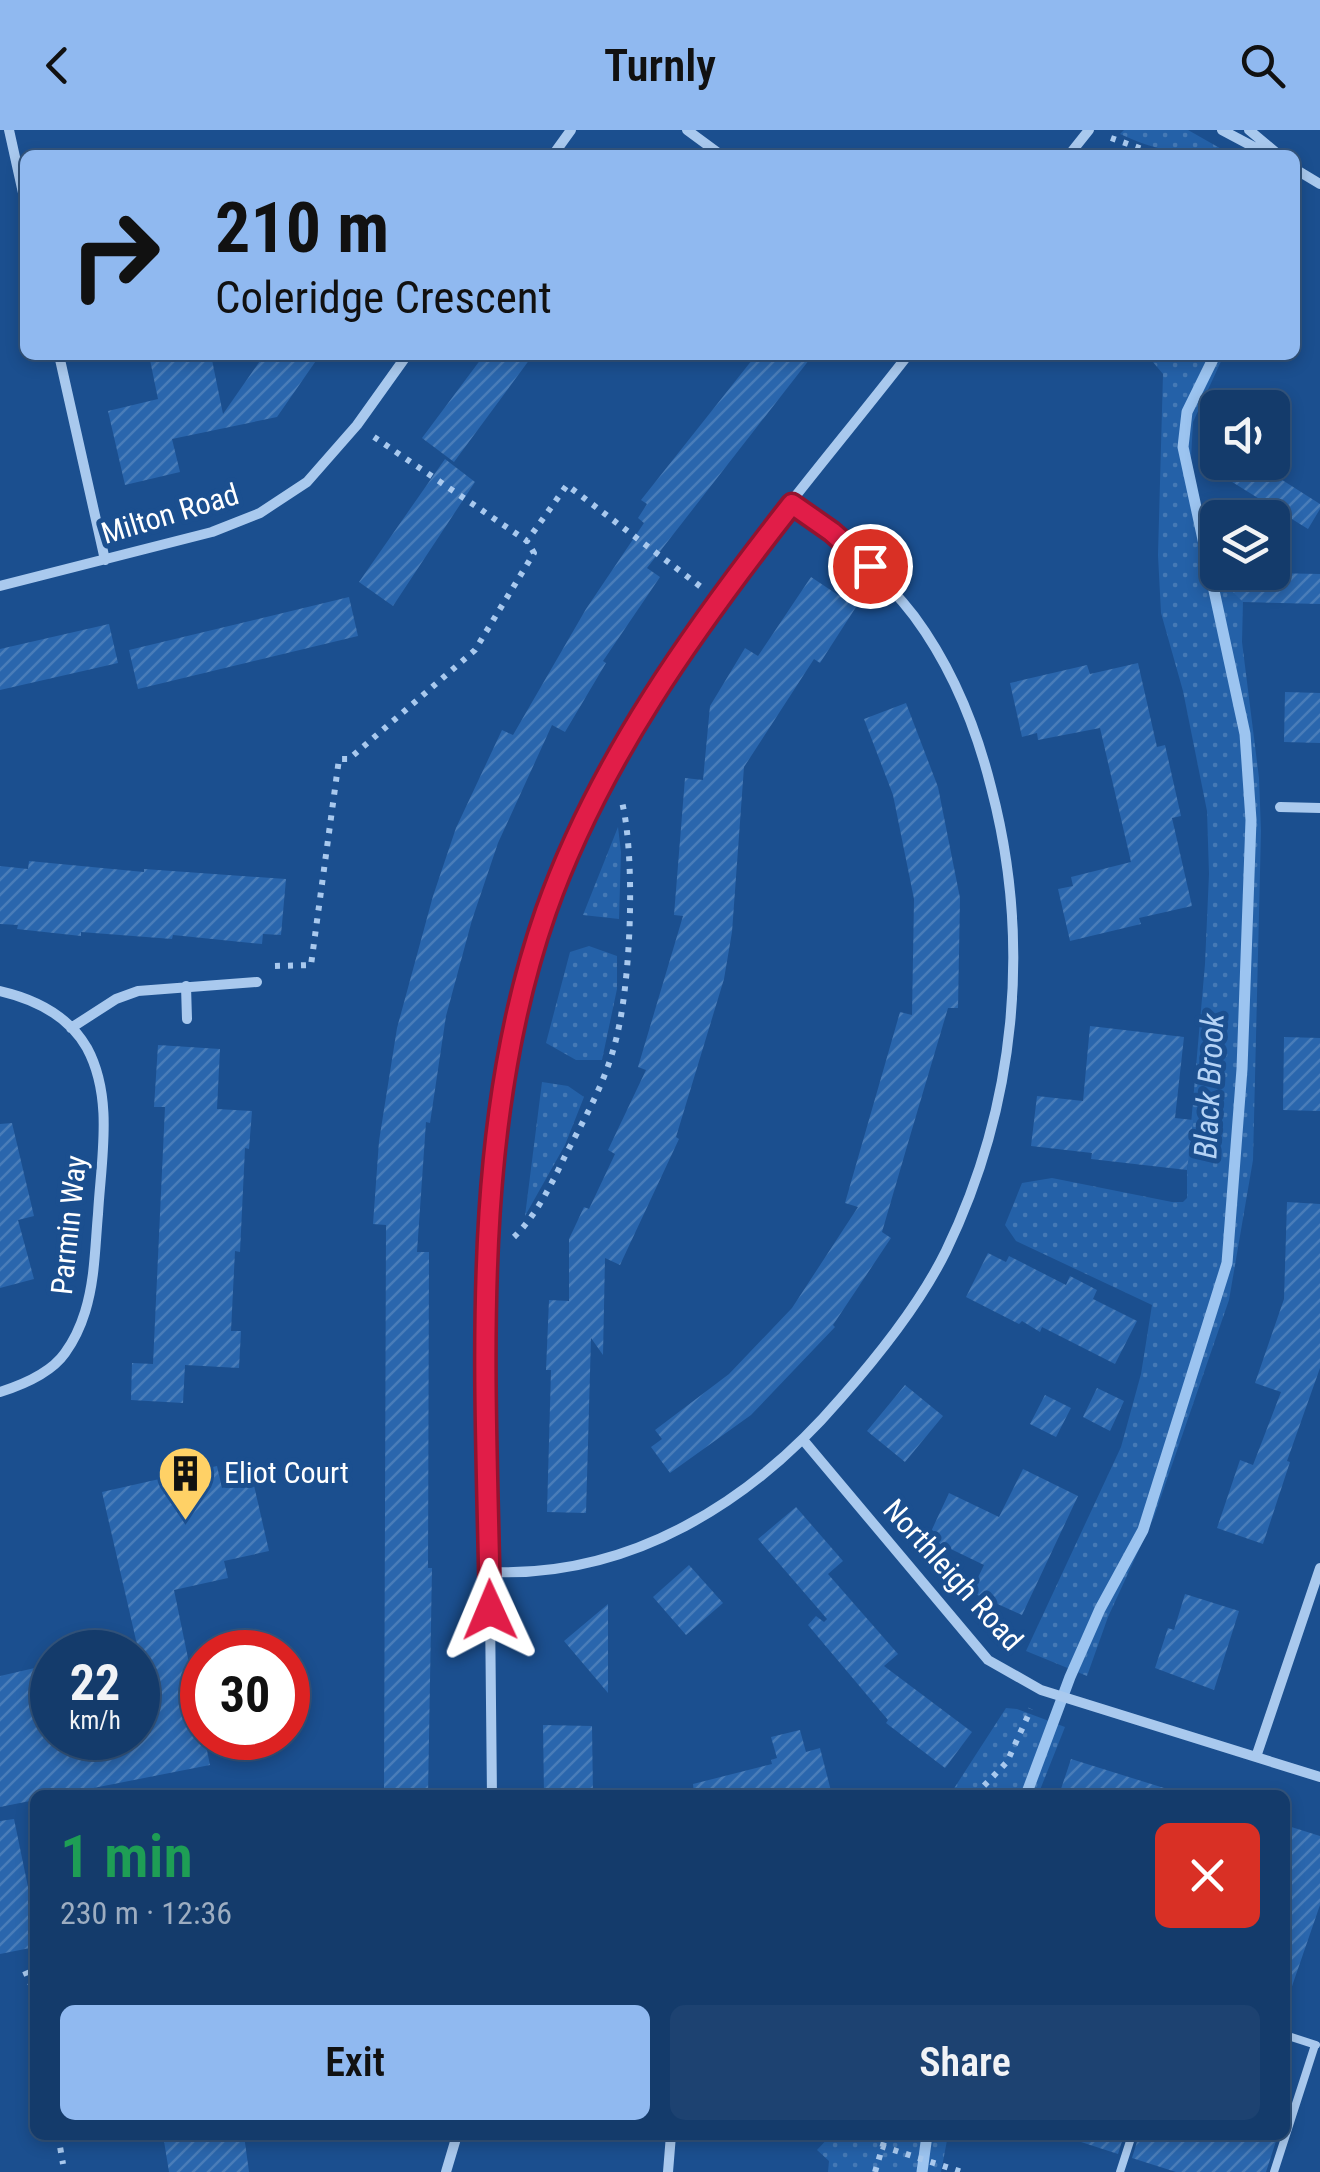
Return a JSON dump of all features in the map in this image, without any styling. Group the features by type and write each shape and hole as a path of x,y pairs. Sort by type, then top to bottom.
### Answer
{"street":[{"path":"8,130 20,181"},
{"path":"687,130 714,150"},
{"path":"1072,150 1089,130"},
{"path":"1222,130 1260,150"},
{"path":"1249,130 1273,150"},
{"path":"60,360 104,560"},
{"name":"Milton Road","path":"0,586 212,532 260,513 307,482 356,426 403,360"},
{"path":"492,1790 487,1242 503,1087 519,1006 546,911 623,745 672,667 732,579 904,360"},
{"path":"489,1572 560,1568 603,1560 670,1536 720,1508 804,1441 892,1335 945,1252 977,1172 998,1100 1016,971 1013,908 1004,836 981,749 942,660 914,616 870,566 792,504"},
{"path":"1280,807 1320,808"},
{"path":"71,1028 127,995 186,986 257,982"},
{"path":"186,986 187,1018"},
{"name":"Parmin Way","path":"0,992 33,999 71,1028 86,1048 100,1086 104,1124 94,1275 84,1315 64,1356 38,1376 0,1392"},
{"name":"Northleigh Road","path":"804,1441 988,1660 1041,1690 1320,1777"},
{"path":"1256,1757 1320,1568"},
{"path":"446,2172 456,2140"},
{"path":"668,2172 671,2140"}],"lane":[{"path":"1290,2037 1318,2046 1290,2126"},
{"path":"1120,2172 1130,2140"},
{"path":"1274,2172 1285,2140"}],"path":[{"path":"1108,136 1146,150"},
{"path":"257,982 270,966 311,965 339,759 349,759 476,650 534,553 527,541 356,426"},
{"path":"527,541 567,485 675,568"},
{"path":"487,1242 516,1236 527,1222 598,1092 615,1046 623,1000 629,865 623,804 605,782"},
{"path":"980,1790 1007,1762 1041,1690"},
{"path":"24,1970 30,1983"},
{"path":"59,2140 63,2164"},
{"path":"874,2172 884,2140"},
{"path":"881,2146 962,2172"}],"shaded area":[{"path":"1124,130 1188,130 1223,150 1162,149 1120,134"},
{"path":"1151,360 1222,360 1208,390 1200,390 1191,459 1200,503 1200,590 1232,590 1243,601 1242,642 1259,778 1253,1160 1229,1300 1154,1517 1108,1617 1087,1676 1026,1651 1121,1447 1141,1374 1152,1305 1016,1241 1005,1225 1022,1183 1052,1178 1172,1202 1187,1198 1205,964 1207,811 1183,691 1161,613 1158,555 1163,374"},
{"path":"618,827 619,919 583,915"},
{"path":"589,946 617,956 617,989 602,1060 576,1060 546,1043 570,952"},
{"path":"542,1082 568,1086 584,1097 565,1145 525,1216"},
{"path":"1006,1708 1065,1727 1040,1790 953,1790"},
{"path":"826,2140 947,2140 941,2172 828,2172 829,2161 817,2150"}],"building":[{"path":"150,360 212,360 223,414 261,360 317,360 277,417 172,439 180,472 125,485 108,411 158,399"},
{"path":"480,360 529,360 454,462 422,438"},
{"path":"752,360 809,360 647,568 660,577 603,661 606,663 565,732 552,725 498,843 472,920 446,1016 430,1123 426,1122 417,1252 429,1252 428,1568 432,1568 428,1790 384,1790 386,1225 373,1224 379,1141 397,1028 456,828 502,730 513,735 586,609 644,523 638,518 647,504 641,500"},
{"path":"445,459 475,482 393,606 359,582"},
{"path":"1229,480 1282,480 1320,504 1320,509 1308,529 1290,518 1290,500 1261,500"},
{"path":"1290,573 1320,574 1320,604 1243,602 1231,590 1290,590"},
{"path":"811,577 856,607 820,663 814,659 744,767 732,932 724,979 676,1137 679,1139 620,1265 605,1258 603,1355 591,1338 586,1513 547,1512 549,1300 569,1301 569,1239 584,1207 589,1209 615,1154 608,1150 646,1070 638,1067 683,916 674,915 685,778 703,780 710,706 745,648 758,656"},
{"path":"349,597 358,636 138,689 129,650"},
{"path":"109,624 118,663 0,690 0,649"},
{"path":"1138,663 1157,747 1165,745 1181,816 1172,818 1192,906 1139,918 1141,924 1070,941 1058,889 1073,886 1071,877 1131,862 1100,728 1038,740 1037,733 1022,737 1010,683 1087,665 1090,674"},
{"path":"1285,692 1320,693 1320,743 1284,742"},
{"path":"906,703 938,787 960,898 958,1008 948,1008 882,1232 891,1238 835,1327 751,1415 670,1473 651,1447 662,1439 655,1430 729,1374 792,1308 858,1207 845,1203 900,1012 912,1015 914,899 893,795 864,719"},
{"path":"29,861 286,879 281,935 263,934 262,944 173,935 172,939 81,932 81,936 0,924 0,866 28,869"},
{"path":"1090,1026 1184,1037 1175,1118 1193,1120 1187,1170 1091,1159 1092,1153 1031,1146 1037,1096 1083,1101"},
{"path":"1284,1037 1320,1038 1320,1111 1283,1110"},
{"path":"158,1045 220,1049 217,1109 252,1111 249,1149 245,1148 240,1252 235,1251 231,1331 241,1331 239,1368 185,1365 183,1403 131,1400 132,1363 153,1364 165,1107 154,1107"},
{"path":"12,1123 34,1216 18,1220 34,1279 0,1288 0,1124"},
{"path":"1287,1202 1320,1204 1320,1368 1263,1544 1217,1528 1240,1460 1253,1465 1281,1392 1255,1383 1284,1299"},
{"path":"988,1253 1006,1262 1009,1256 1066,1285 1070,1276 1097,1290 1093,1299 1137,1321 1115,1364 1042,1327 1040,1332 1022,1321 1019,1324 966,1297"},
{"path":"905,1385 943,1416 905,1462 867,1431"},
{"path":"1097,1388 1124,1401 1110,1431 1083,1417"},
{"path":"1045,1395 1071,1408 1056,1437 1030,1424"},
{"path":"217,1466 222,1488 253,1481 269,1551 224,1561 228,1578 174,1590 182,1630 180,1760 209,1760 210,1765 83,1790 30,1790 30,1801 0,1807 0,1676 30,1669 30,1760 160,1760 160,1630 134,1630 102,1492"},
{"path":"1023,1469 1078,1496 1022,1615 971,1592 984,1565 928,1538 949,1493 999,1517"},
{"path":"796,1507 843,1561 828,1574 898,1654 884,1666 972,1732 945,1768 886,1723 888,1720 808,1625 816,1616 824,1622 827,1619 758,1539"},
{"path":"689,1565 723,1603 686,1635 653,1597"},
{"path":"1185,1594 1239,1611 1214,1690 1155,1668 1168,1628 1174,1630"},
{"path":"608,1604 608,1693 564,1641"},
{"path":"543,1725 592,1726 593,1790 544,1790"},
{"path":"800,1730 806,1752 820,1748 831,1790 694,1790 693,1784 772,1764 771,1760 777,1758 771,1737"},
{"path":"1071,1759 1164,1788 1164,1790 1061,1790"},
{"path":"14,1819 30,1897 30,1948 0,1954 0,1821"},
{"path":"1290,1827 1320,1836 1320,1905 1290,1992"},
{"path":"164,2140 245,2140 249,2172 169,2172"},
{"path":"1081,2140 1122,2140 1118,2154"},
{"path":"1137,2140 1276,2140 1266,2172 1176,2172 1132,2158"}],"waterway":[{"name":"Black Brook","path":"1028,1790 1100,1609 1143,1530 1227,1263 1242,1069 1251,820 1245,734 1183,447 1187,412 1213,360"},
{"name":"Black Brook","path":"922,2172 926,2140"}],"place":[{"name":"Eliot Court","path":"185,1522"}],"route":[{"path":"490,1610 487,1242 503,1087 519,1006 546,911 623,745 732,579 792,504 870,566"}]}
